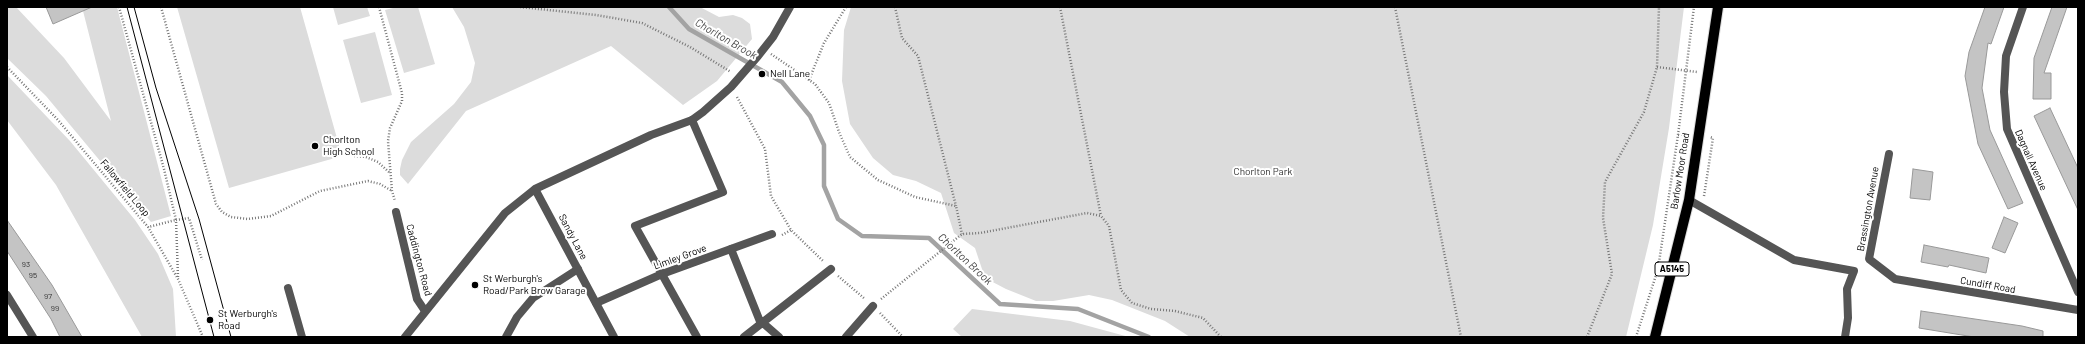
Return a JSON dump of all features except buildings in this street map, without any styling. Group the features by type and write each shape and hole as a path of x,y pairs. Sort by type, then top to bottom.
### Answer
{"main road":[{"name":"Barlow Moor Road","path":"1655,337 1689,200 1718,7"}],"street":[{"path":"405,337 505,213 535,188 651,135 692,120 731,87 758,56 790,7"},
{"name":"Dagnall Avenue","path":"2023,7 2006,56 2004,92 2007,129 2078,292"},
{"path":"692,120 723,192 635,226 697,337"},
{"name":"Brassington Avenue","path":"1888,154 1869,259 1895,279"},
{"name":"Sandy Lane","path":"535,188 614,337"},
{"path":"1689,200 1794,260 1854,271 1848,289 1848,318 1845,337"},
{"name":"Caddington Road","path":"396,212 417,299 425,311"},
{"name":"Limley Grove","path":"596,303 662,274 772,234"},
{"path":"731,249 762,324 779,337"},
{"path":"506,337 517,317 533,298 578,269"},
{"path":"744,337 831,269"},
{"name":"Cundiff Road","path":"1895,279 2078,310"},
{"path":"288,288 302,337"},
{"path":"7,295 33,337"},
{"path":"846,337 873,306"}],"path":[{"path":"119,7 164,169 176,220 178,279"},
{"path":"161,7 216,204 222,212 231,217 248,219 271,216 320,191 368,181 380,184 392,191 395,195 396,212"},
{"path":"379,7 402,93 402,102 390,128 388,141 392,191"},
{"path":"520,7 596,14 642,23 690,47 739,77"},
{"path":"809,80 824,43 846,7"},
{"path":"895,7 902,38 918,56 962,234"},
{"path":"1060,7 1101,216 1109,226 1121,290 1132,303 1151,309 1175,311 1203,318 1221,337"},
{"path":"1395,7 1461,337"},
{"path":"1587,337 1612,274 1603,218 1605,182 1644,112 1657,67 1659,7"},
{"name":"Barlow Moor Road","path":"1636,337 1658,269 1694,7"},
{"path":"763,49 815,84 829,103 850,157 878,180 909,194 956,206"},
{"name":"Fallowfield Loop","path":"7,67 58,120 148,228 178,279 203,337"},
{"path":"1657,67 1708,73"},
{"path":"731,87 765,149 771,196 791,230 904,337"},
{"path":"354,156 366,157 378,162 391,173"},
{"path":"873,306 962,234 980,233 1087,213 1101,216"},
{"path":"148,228 189,218 202,260"}],"green space":[{"path":"7,7 16,7 64,58 111,121 82,7 117,7 171,216 151,222 46,96 7,58"},
{"path":"177,7 300,7 342,156 229,188"},
{"path":"333,7 367,7 370,16 338,25"},
{"path":"397,7 418,7 435,64 404,73 385,10"},
{"path":"452,7 700,7 719,17 733,15 742,18 750,24 752,39 717,81 683,105 611,46 466,111 408,184 400,175 400,169 402,160 411,142 454,104 471,82 475,63 464,27"},
{"name":"Chorlton Park","path":"851,7 1684,7 1669,128 1653,225 1626,337 1190,337 1165,321 1112,300 1089,295 1053,301 1036,301 1006,289 985,278 975,248 954,233 941,193 916,181 893,175 873,158 850,124 842,81 844,30"},
{"path":"375,32 392,95 361,103 343,40"},
{"path":"7,75 70,141 135,220 158,254 173,289 176,337 142,337 56,185 7,120"},
{"path":"972,309 1070,321 1129,337 962,337 953,329"}],"waterway":[{"name":"Chorlton Brook","path":"669,7 689,29 782,82 810,116 824,145 824,186 838,219 862,236 929,238 1000,304 1078,309 1149,337"}],"tram line":[{"path":"127,7 214,337"},
{"path":"134,7 156,88 199,219 231,337"}],"place":[{"name":"Nell Lane","path":"762,74"},
{"name":"Chorlton High School","path":"315,146"},
{"name":"St Werburgh's Road/Park Brow Garage","path":"475,285"},
{"name":"St Werburgh's Road","path":"210,320"}]}
